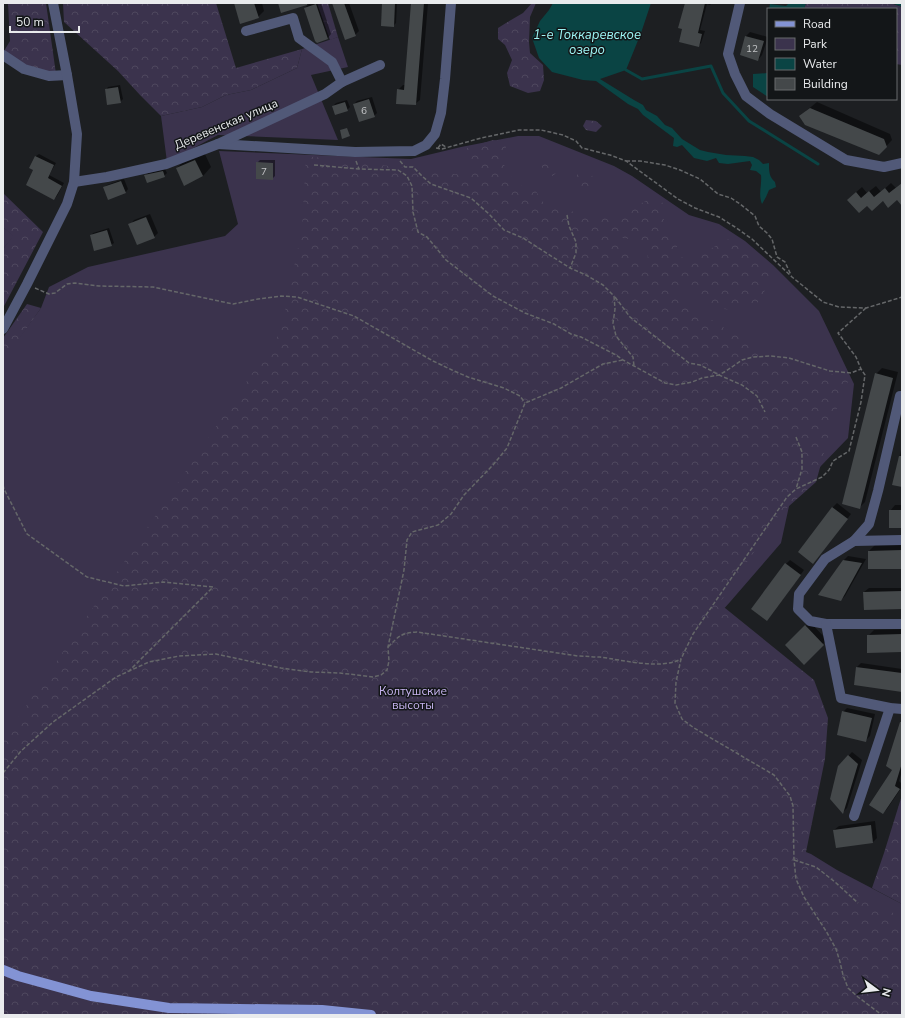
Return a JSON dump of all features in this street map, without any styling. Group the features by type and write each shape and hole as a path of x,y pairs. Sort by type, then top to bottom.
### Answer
{"main road":[{"path":"3,970 18,976 91,996 169,1008 322,1010 371,1015"}],"street":[{"path":"3,329 67,204 74,182 77,134 53,3"},
{"path":"218,144 355,152 414,151 426,145 435,134 441,113 451,3"},
{"path":"740,3 728,54 735,74 746,96 770,114 846,160 884,167 902,163"},
{"path":"246,31 293,18 299,38 332,62 342,82"},
{"path":"3,55 24,69 49,76 67,75"},
{"name":"Деревенская улица","path":"74,182 166,164 218,144 325,94 342,82 380,65"},
{"path":"902,396 900,396 870,524 854,542 825,559 799,594 798,609 810,621 826,624 902,624"},
{"path":"854,542 902,540"},
{"path":"826,624 841,698 902,709"},
{"path":"854,816 890,708"}],"path":[{"path":"442,149 481,138 519,130 541,130 563,135 576,141 582,148 610,155 626,161 678,199 695,208 719,217 735,227 752,239 792,277 823,302 839,307 866,308 902,296"},
{"path":"437,148 441,144 446,148"},
{"path":"394,151 400,162 405,166 413,166 432,184 471,198 504,230 523,238 570,268 603,285 614,296 630,317 689,362 742,385 757,396 765,412"},
{"path":"626,161 652,162 680,170 700,180 718,194 732,198 755,216 759,226 768,233 772,239 777,257 785,262 792,277"},
{"path":"314,165 359,169 398,170 407,176 412,186 413,212 418,232 427,237 446,260 493,296 525,313 554,324 571,334 581,337 665,383 676,385 719,375 742,360 753,357 772,356 789,358 830,371 851,373 861,369"},
{"path":"567,216 569,226 576,242 576,253 570,268"},
{"path":"27,284 49,294 55,293 67,284 76,282 99,286 113,285 153,287 233,304 258,298 297,296 354,316 433,361 468,378 504,388 520,396 525,403"},
{"path":"614,296 615,309 613,323 616,336 633,357 634,366"},
{"path":"866,308 838,333 856,357 865,375 848,451 833,461 829,470 822,477 796,489 788,497 693,634 681,659 676,682 675,703 682,719 694,728 774,776 790,796 793,806 796,880 804,897 836,949 848,988 882,1015"},
{"path":"3,773 21,751 53,722 116,677 149,662 179,656 216,654 281,668 310,672 340,673 373,677 381,675 388,670 388,647 404,570 407,540 412,532 438,525 451,514 464,495 507,448 525,403 561,388 603,364 623,360"},
{"path":"796,437 802,452 802,469 796,489"},
{"path":"3,485 27,534 87,577 124,586 163,582 213,587 127,672"},
{"path":"388,647 397,638 404,634 417,632 578,656 600,657 652,664 671,663 681,659"},
{"path":"794,860 816,868 835,882 858,903"}],"green space":[{"path":"8,3 46,3 56,74 26,65 4,51 10,41"},
{"path":"63,3 216,3 236,68 302,49 297,68 251,90 226,95 202,107 161,116 118,71 64,22"},
{"path":"317,3 328,3 338,37 330,40"},
{"path":"532,3 536,3 530,17 530,53 543,65 544,80 540,91 528,93 510,86 507,73 512,60 505,45 498,39 498,28 523,13"},
{"path":"806,3 890,3 902,7 902,65 897,64 897,8 804,8"},
{"path":"338,37 348,67 311,75 338,140 218,135 167,162 161,116 202,107 226,95 251,90 297,68 302,49"},
{"path":"586,120 596,121 602,126 596,132 586,130 583,126"},
{"name":"Колтушские высоты","path":"518,136 539,136 614,166 632,176 689,215 719,224 745,241 773,265 819,311 854,384 848,438 791,497 781,543 694,642 789,798 806,852 902,904 902,964 664,1015 3,914 3,360 41,308 49,287 88,267 225,236 238,224 219,151 411,159 461,147"},
{"name":"Колтушские высоты","path":"493,140 505,142 506,148 503,163 512,178 523,187 535,190 544,203 584,215 590,219 597,216 616,221 647,200 660,199 665,207 663,228 678,244 674,254 686,259 706,252 729,239 750,250 765,261 772,276 759,302 733,310 706,307 685,280 671,294 770,357 849,379 835,413 816,482 779,515 717,607 725,608 814,680 828,718 825,759 806,852 806,860 807,863 902,918 902,1015 3,1015 3,740 281,331 302,228 306,156 472,176 474,161 462,158 467,148","holes":["613,236 639,241 648,257 642,266 634,252"]},
{"path":"542,164 553,164 559,170 553,176 542,174"},
{"path":"589,169 594,180 588,191 577,184 577,174"},
{"path":"3,193 43,232 3,308 3,249 13,236 3,227"},
{"path":"3,227 14,236 3,249"},
{"path":"27,304 41,308 3,362 3,338"},
{"path":"902,795 902,904 872,888"}],"water":[{"name":"1-е Токкаревское озеро","path":"553,3 651,3 626,70 600,79 643,105 646,110 657,116 665,125 672,128 682,139 700,150 726,155 753,157 763,164 769,163 770,174 776,187 769,190 762,204 760,197 761,175 756,171 750,170 752,165 750,161 728,164 719,163 716,158 707,161 694,158 682,145 677,147 673,146 674,138 643,115 638,109 628,104 596,81 583,80 552,72 539,58 532,38 540,21"},
{"path":"789,3 806,3 804,8 769,8 770,4 786,6"},
{"path":"767,73 767,96 753,87 753,74"}],"building":[{"path":"234,3 254,3 259,18 240,24"},
{"path":"278,3 307,3 307,5 281,13"},
{"path":"332,3 344,3 356,36 345,40"},
{"path":"382,3 395,3 394,27 381,26"},
{"path":"411,3 424,3 416,105 396,104 397,89 404,90"},
{"path":"685,3 705,3 698,33 702,34 699,47 679,42 682,29 678,28"},
{"path":"316,4 328,39 317,43 304,8"},
{"path":"745,36 764,41 758,61 740,55"},
{"path":"118,87 121,103 107,105 105,89"},
{"path":"369,99 375,117 359,122 353,104"},
{"path":"345,102 348,111 335,115 332,106"},
{"path":"810,108 884,139 887,147 879,155 805,125 799,116"},
{"path":"347,128 350,136 342,139 340,130"},
{"path":"35,156 54,165 48,178 62,186 54,200 26,185 33,170 29,168"},
{"path":"195,160 203,176 184,186 176,168"},
{"path":"256,162 273,163 273,180 256,179"},
{"path":"163,171 165,177 147,183 144,175"},
{"path":"121,181 126,193 108,200 103,187"},
{"path":"902,183 902,206 897,200 888,208 883,201 872,211 867,206 859,213 847,200 856,192 861,198 869,191 874,197 885,188 889,193"},
{"path":"146,217 155,238 137,245 128,224"},
{"path":"107,230 112,246 94,251 90,235"},
{"path":"875,373 893,378 860,509 842,504"},
{"path":"899,456 902,456 902,487 892,485"},
{"path":"832,507 848,519 813,564 798,552"},
{"path":"889,510 902,510 902,528 889,528"},
{"path":"902,550 902,569 868,569 868,551"},
{"path":"843,560 862,563 841,601 818,595"},
{"path":"785,563 801,575 767,621 751,609"},
{"path":"902,591 902,609 864,610 863,592"},
{"path":"805,625 824,645 804,665 785,645"},
{"path":"902,634 902,652 867,653 867,635"},
{"path":"856,667 902,673 902,692 854,685"},
{"path":"842,711 872,718 866,742 837,735"},
{"path":"900,722 902,722 902,763 895,786 900,789 883,814 869,805 892,770 886,766"},
{"path":"848,755 858,764 843,814 830,799 838,766"},
{"path":"871,825 873,843 836,848 833,830"}],"waterway":[{"path":"896,3 902,5"},
{"path":"626,70 642,79 711,66 723,93 749,121 818,164"}]}
